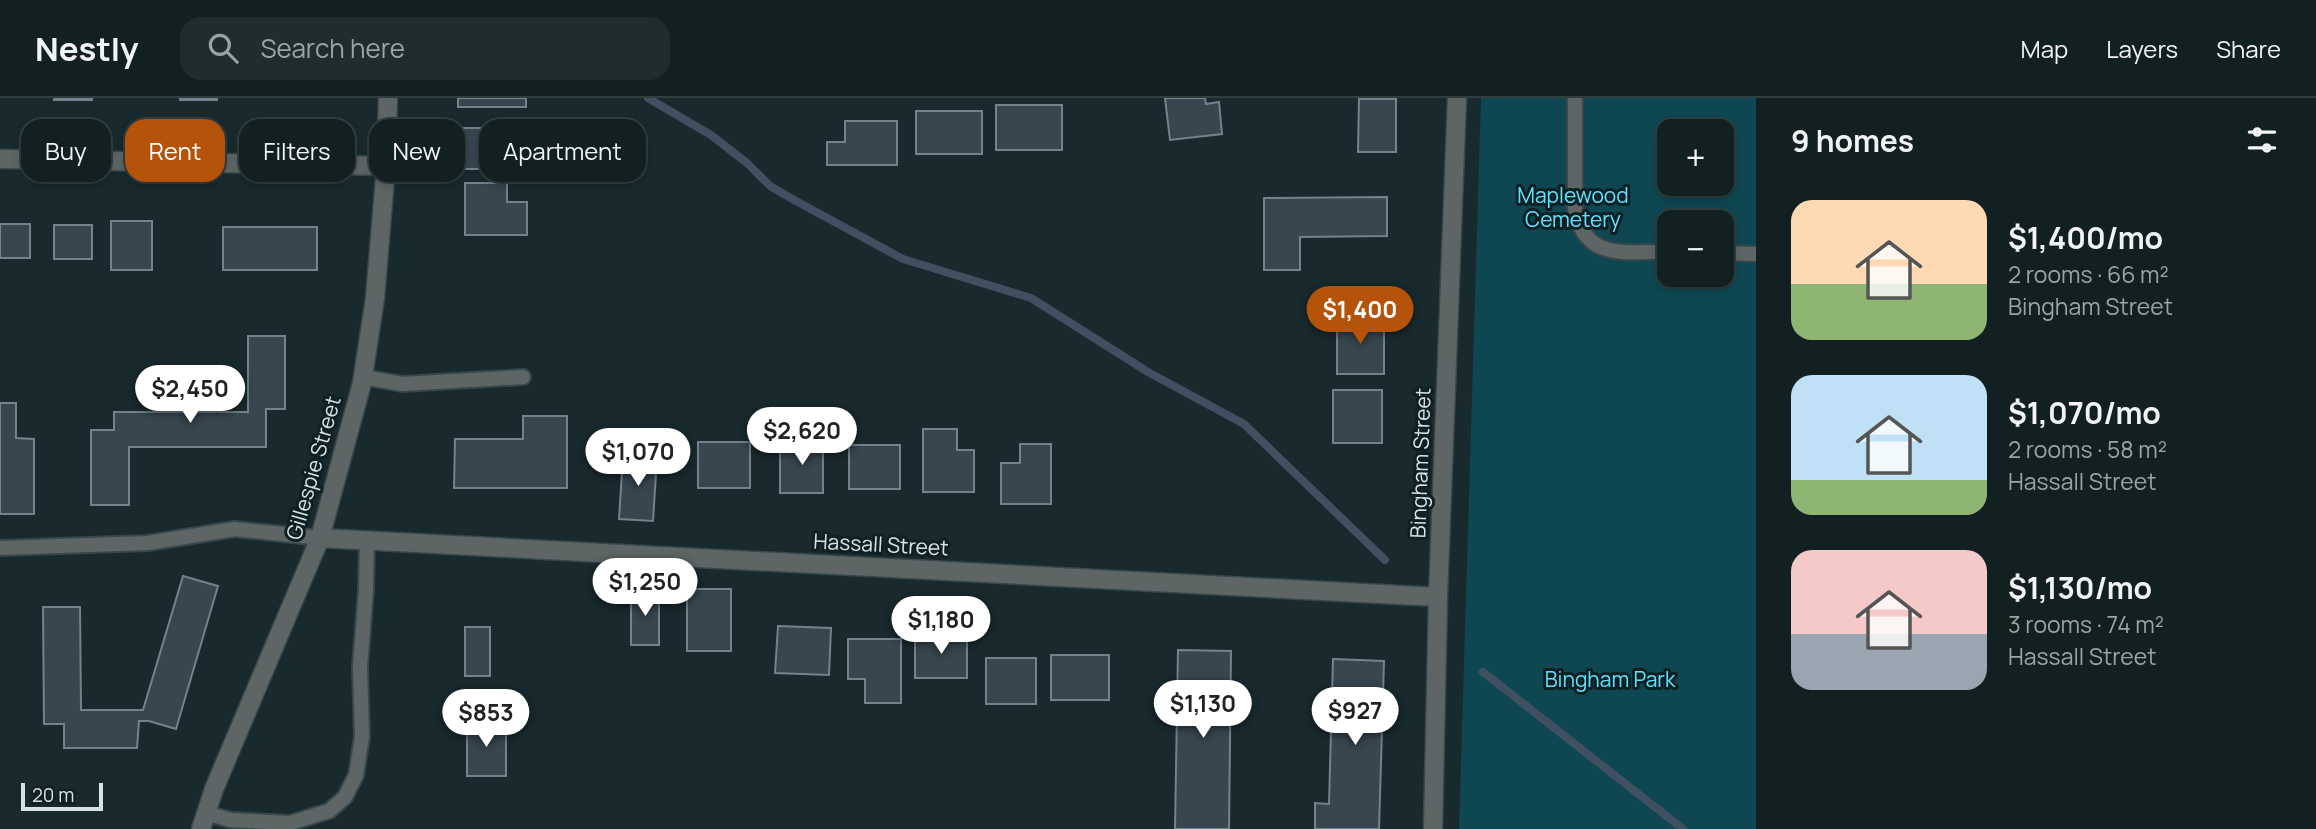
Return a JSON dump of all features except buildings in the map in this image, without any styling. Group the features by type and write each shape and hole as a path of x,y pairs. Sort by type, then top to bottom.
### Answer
{"street":[{"name":"Gillespie Street","path":"387,119 388,98"},
{"name":"Bingham Street","path":"1433,829 1438,597 1457,98"},
{"path":"0,159 369,166"},
{"name":"Gillespie Street","path":"203,821 320,538 363,377 375,298 385,182"},
{"name":"Hassall Street","path":"320,538 1438,597"}],"lane":[{"path":"1575,98 1575,208 1578,226 1585,237 1608,250 1657,252"},
{"path":"1734,253 1756,254"},
{"path":"363,377 402,384 523,377"},
{"path":"0,548 148,543 235,529 320,538"},
{"path":"203,821 290,823 329,811 345,797 356,775 362,737 360,667 367,540"}],"green space":[{"name":"Bingham Park","path":"1481,98 1756,98 1756,829 1459,829"}],"waterway":[{"path":"648,98 711,135 747,163 770,186 796,201 903,259 1031,298 1148,372 1244,424 1385,560"},
{"path":"1483,672 1683,829"}],"park label":[{"name":"Maplewood Cemetery","path":"1573,208"}]}
